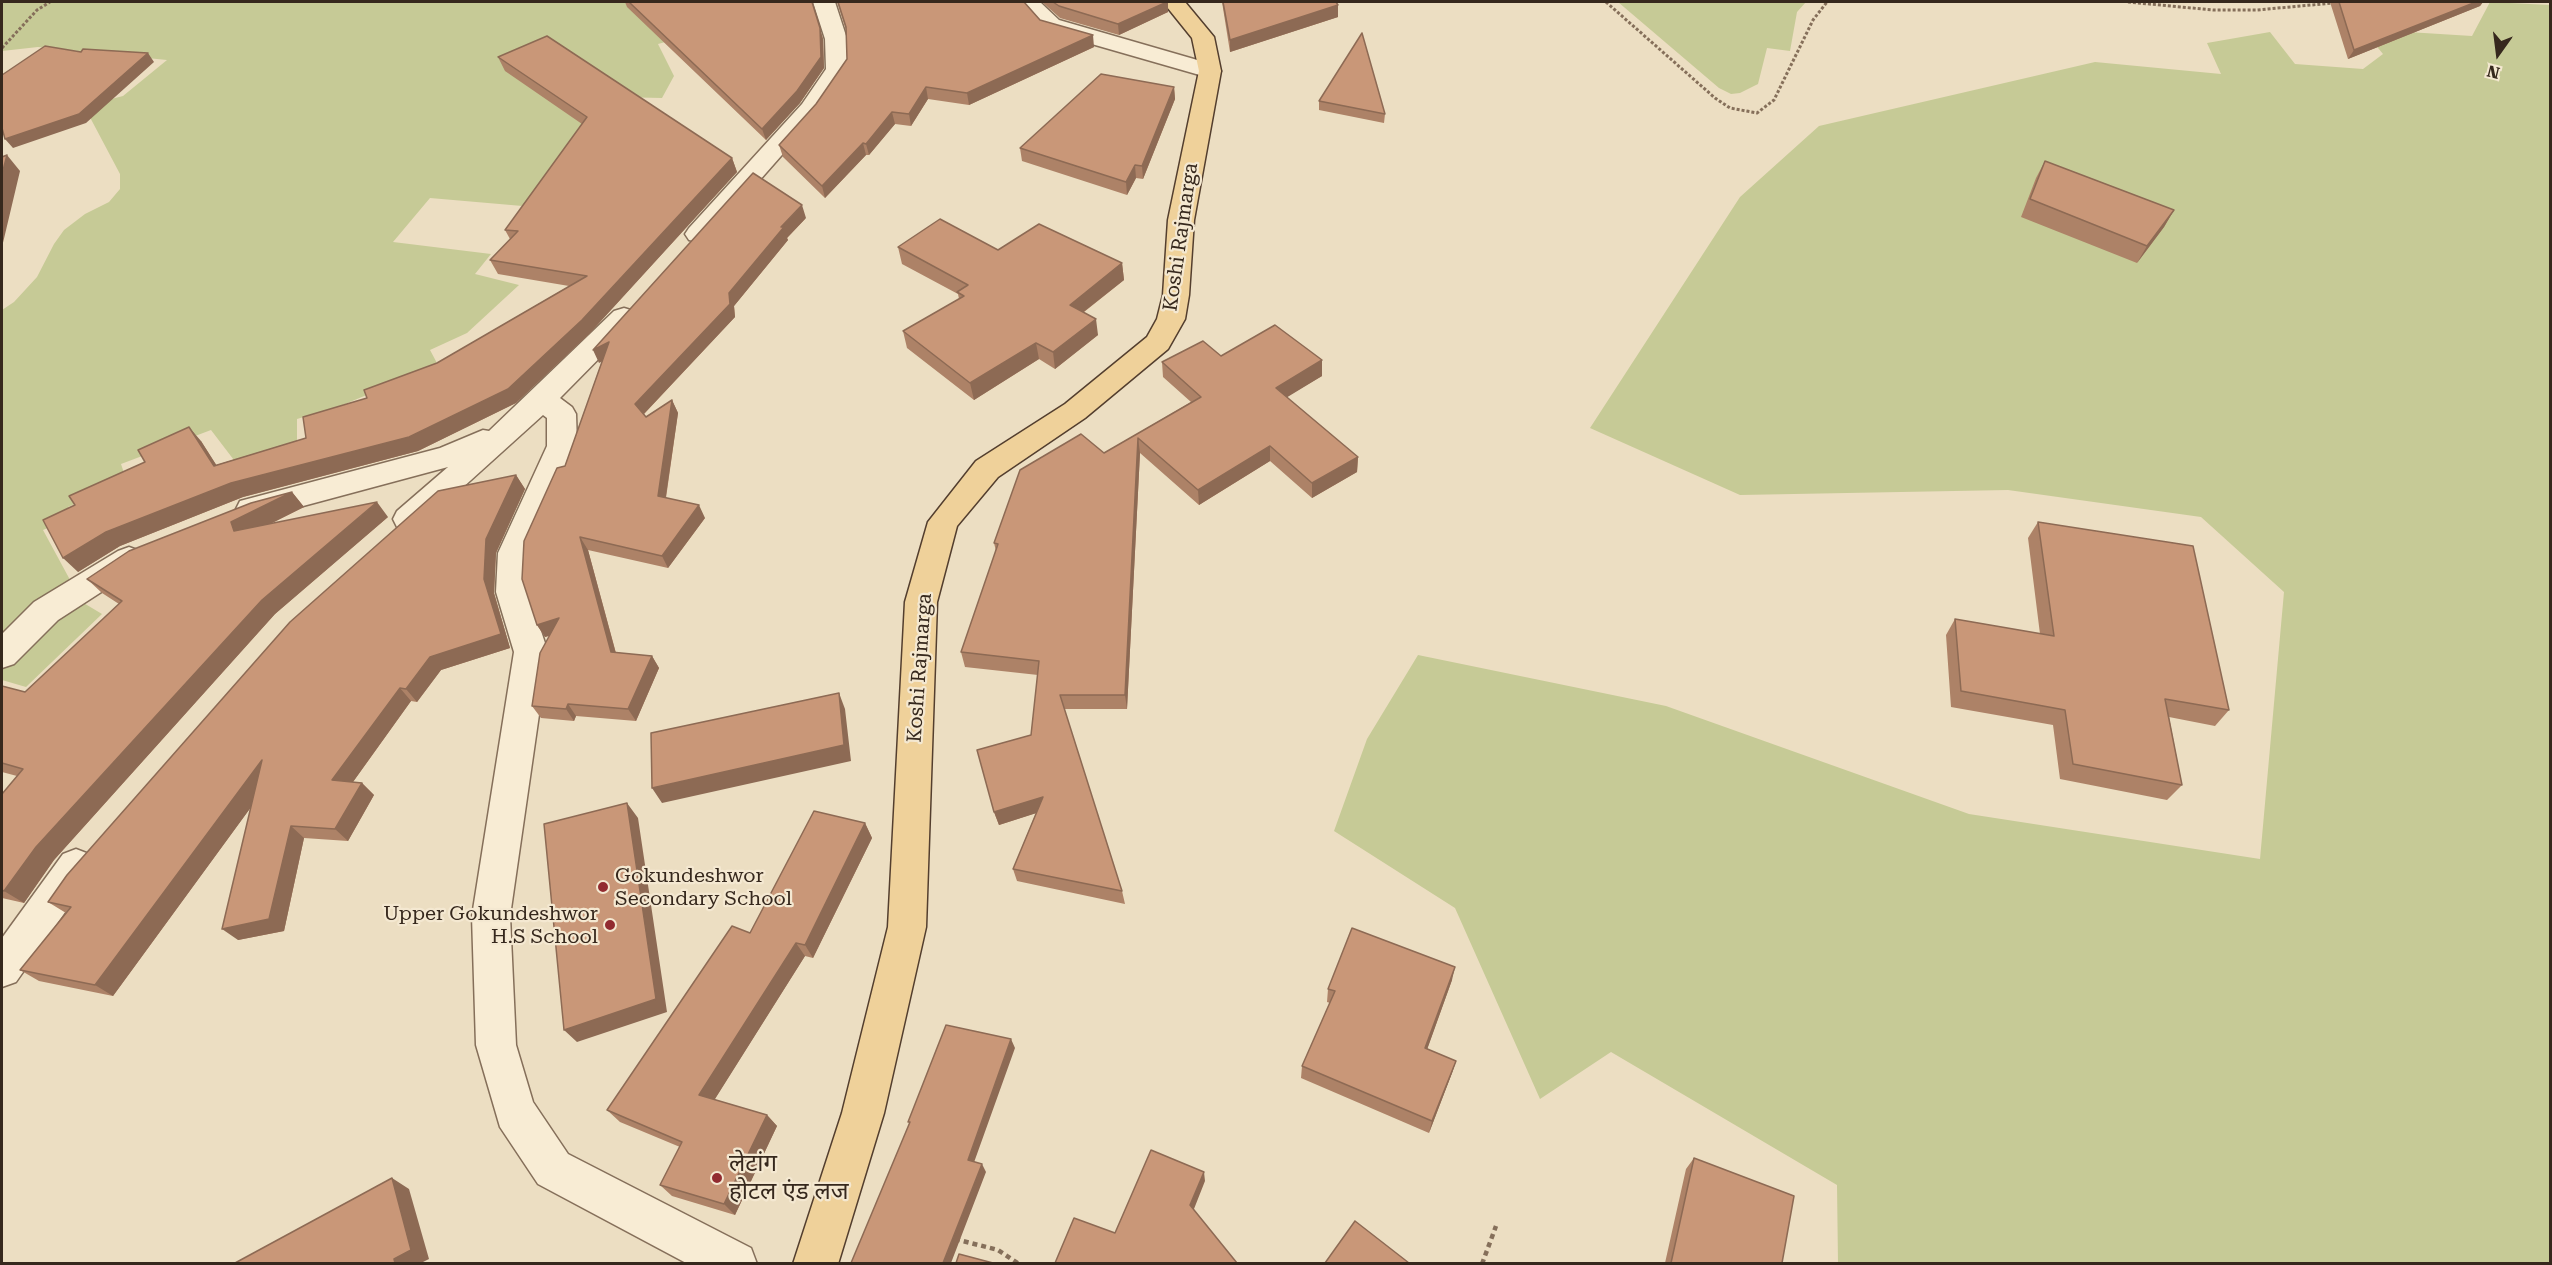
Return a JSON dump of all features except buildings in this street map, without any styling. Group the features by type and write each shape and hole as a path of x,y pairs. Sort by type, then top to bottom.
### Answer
{"main road":[{"name":"Koshi Rajmarga","path":"815,1263 863,1113 907,927 921,602 943,522 987,469 1075,411 1158,343 1171,319 1176,295 1181,220 1210,71 1203,37 1174,2"}],"street":[{"path":"679,256 810,109 837,69 836,39 824,2"},
{"path":"1029,2 1051,25 1210,71"},
{"path":"387,538 528,412 602,342 640,299"},
{"path":"221,521 255,507 449,456 528,412 562,414 562,446 514,553 512,592 531,652 491,916 496,1045 515,1112 554,1168 735,1263"},
{"path":"2,655 46,611 132,556 155,547"},
{"path":"2,969 69,874 92,847"}],"path":[{"path":"2,48 38,10 50,2"},
{"path":"1606,2 1715,98 1730,108 1757,113 1774,100 1813,20 1827,2"},
{"path":"2128,2 2213,10 2257,10 2338,3"},
{"path":"1482,1263 1496,1226"},
{"path":"943,1235 998,1250 1019,1263"}],"green space":[{"path":"2,2 716,2 669,41 658,44 674,76 662,98 616,97 534,207 430,198 393,242 491,254 475,274 519,285 467,333 430,350 438,365 338,407 297,419 297,447 240,468 211,430 121,464 126,479 68,507 73,517 43,530 82,602 102,614 26,687 2,680 2,310 14,302 37,277 64,230 85,214 109,202 120,189 120,174 84,106 123,96 167,60 38,47 2,51"},
{"path":"1618,2 1806,2 1797,12 1790,51 1767,48 1758,84 1740,93 1731,94 1719,88"},
{"path":"2490,2 2550,5 2550,1263 1838,1263 1837,1185 1611,1052 1540,1099 1455,908 1334,831 1367,739 1418,655 1666,706 1969,814 2260,859 2284,592 2201,517 2008,490 1740,495 1590,428 1740,197 1819,126 2095,62 2221,74 2207,43 2270,32 2295,64 2363,69 2383,54 2360,26 2392,31 2472,36"}],"place":[{"name":"Gokundeshwor Secondary School","path":"603,887"},
{"name":"Upper Gokundeshwor H.S School","path":"610,925"},
{"name":"लेटांग होटल एंड लज","path":"717,1178"}]}
